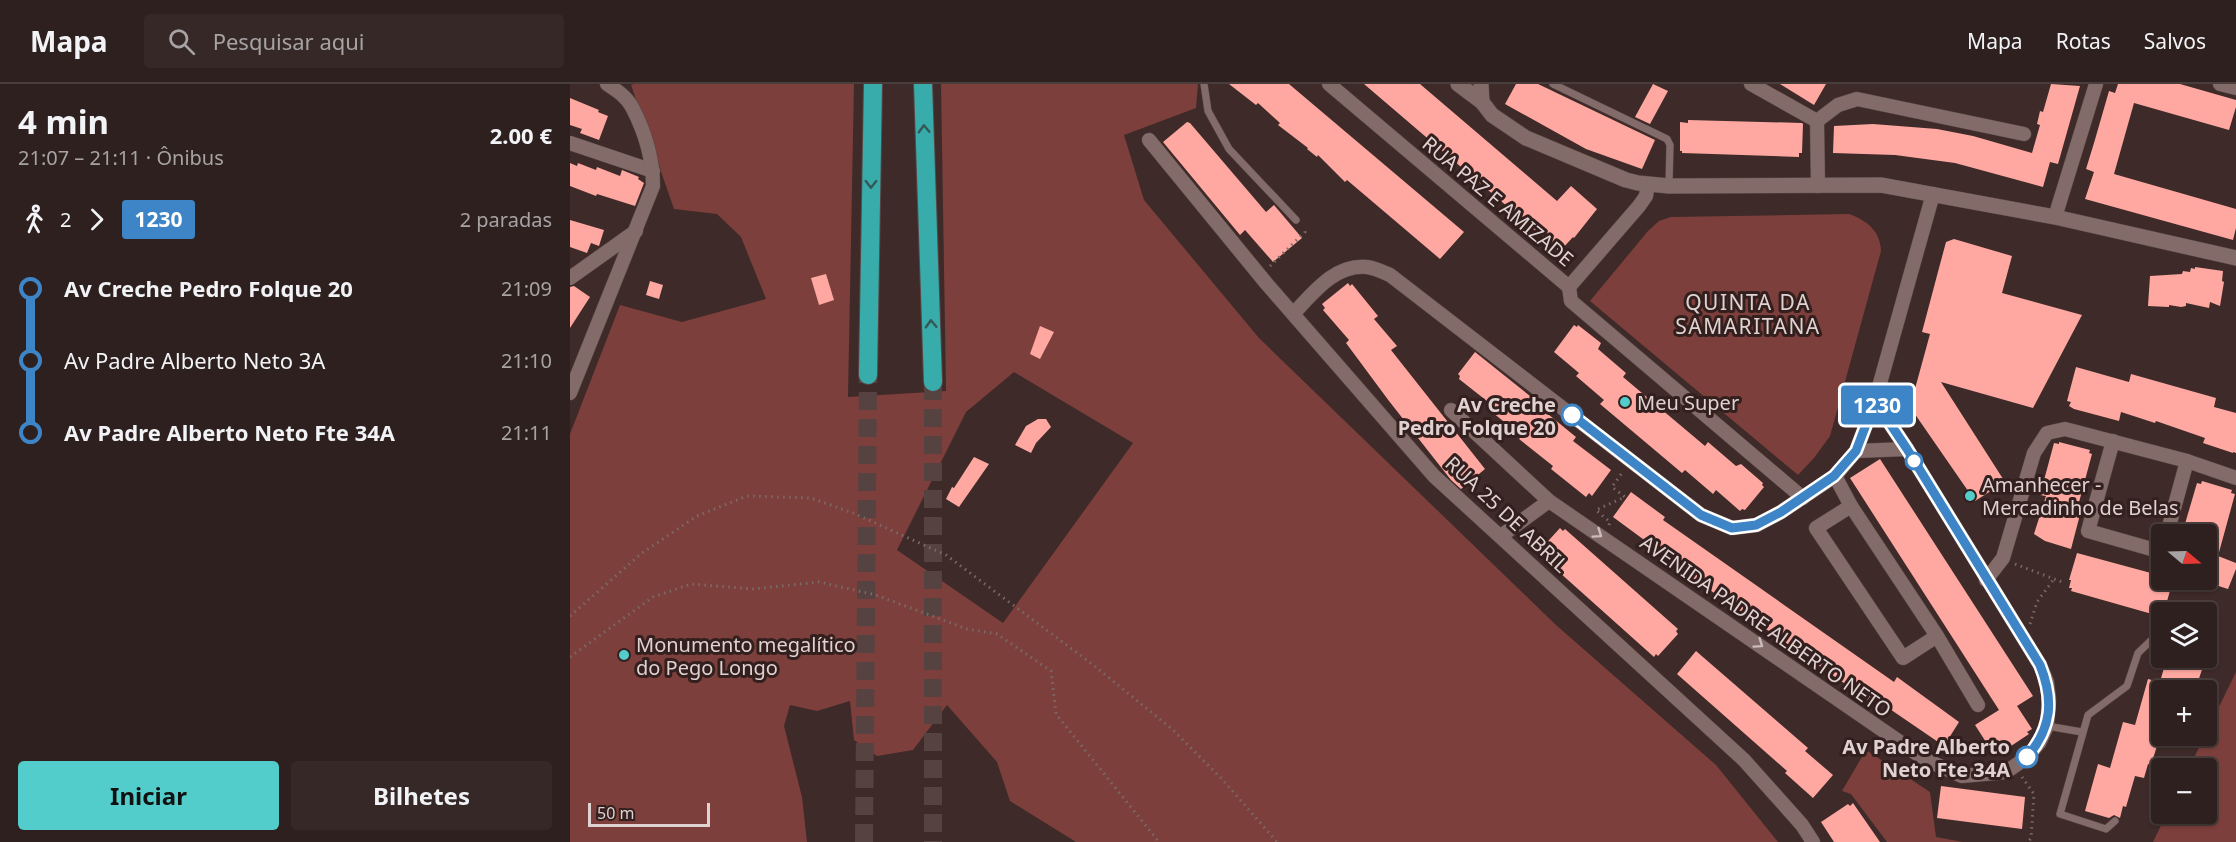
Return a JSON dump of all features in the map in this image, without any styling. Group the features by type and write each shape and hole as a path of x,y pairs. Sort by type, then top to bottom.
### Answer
{"highway":[{"path":"868,375 873,84"},
{"path":"923,84 933,382"}],"main road":[{"path":"1458,84 1482,102 1492,115 1526,138 1626,180 1669,186 1881,185 2055,217 2236,258"},
{"path":"1481,84 1482,102"}],"street":[{"path":"570,393 653,186 653,164 631,105 607,84"},
{"name":"RUA PAZ E AMIZADE","path":"1329,84 1569,287 1634,213 1646,196 1648,184"},
{"path":"1751,84 1817,121"},
{"path":"2055,217 2096,84"},
{"path":"2220,84 2236,88"},
{"path":"1817,121 1838,105 1857,99 2024,134"},
{"path":"1817,121 1818,186"},
{"name":"RUA 25 DE ABRIL","path":"1149,140 1260,275 1434,476 1744,760 1802,825 1813,842"},
{"path":"570,143 653,171"},
{"path":"1294,313 1328,279 1345,269 1368,267 1390,274 1701,515 1732,528 1756,525 1781,512 1834,476 1856,451 1875,401 1933,194"},
{"path":"570,278 636,231"},
{"path":"1569,287 1570,301 1803,498"},
{"name":"AVENIDA PADRE ALBERTO NETO","path":"1451,410 1549,501 1926,760 1962,776 2006,771 2026,758 2038,743 2047,726 2049,699 2047,682 2030,649 1875,401"},
{"path":"1986,580 2003,558 2034,453 2047,433 2065,429 2187,461 2236,478"},
{"path":"2113,441 2088,531 2151,549"},
{"path":"1856,451 1907,449"},
{"path":"2170,524 2187,461"},
{"path":"1834,476 1851,506 1937,636 1978,705"},
{"path":"1501,536 1549,501"},
{"path":"1851,506 1816,528 1903,658 1937,636"}],"lane":[{"path":"1204,84 1209,111 1229,149 1296,220"},
{"path":"1552,84 1667,139 1670,146 1669,186"},
{"path":"2115,821 2106,829 2060,814 2088,715 2127,686 2138,653 2151,641"},
{"path":"2047,726 2082,732"}],"path":[{"path":"1260,275 1305,232 1296,220"},
{"path":"1602,537 1610,522 1596,510 1625,497 1612,487 1631,461"},
{"path":"570,616 642,553 697,516 747,496 811,498 853,513 946,555 1092,664 1172,729 1222,779 1278,842"},
{"path":"2003,558 2062,582"},
{"path":"2030,649 2031,623 2037,602 2054,579"},
{"path":"570,657 653,597 691,584 753,589 819,582 876,595 966,629 997,634 1051,671 1056,714 1159,842"},
{"path":"2014,766 2034,794 2031,838 2028,842"}],"shaded area":[{"path":"854,84 848,397 946,391 941,84 1198,84 1196,108 1124,135 1144,200 1259,338 1556,625 1716,765 1778,842 1076,842 1010,801 997,762 947,705 913,750 877,756 854,740 850,701 817,711 790,705 784,726 802,797 807,842 570,842 570,434 620,305 682,322 766,299 741,237 717,214 674,209 631,85","holes":["1014,372 1133,443 1003,623 897,550 966,412"]},
{"path":"1849,214 1872,228 1878,238 1881,251 1830,436 1798,475 1590,301 1659,221 1671,217"},
{"path":"2236,672 2236,842 2153,842 2162,824 2217,824 2217,758 2194,758 2200,746 2217,746 2217,711"},
{"path":"1866,750 1930,792 1936,837 1963,842 1887,842 1851,794 1842,791"}],"building":[{"path":"1229,84 1289,84 1464,232 1440,259 1347,180 1345,182 1318,155 1317,157 1278,125 1280,123 1258,103 1256,105"},
{"path":"1364,84 1420,84 1557,201 1571,186 1597,209 1574,238 1558,250"},
{"path":"1516,84 1538,84 1655,140 1642,169 1586,149 1505,104"},
{"path":"1653,84 1668,91 1650,124 1635,117"},
{"path":"1780,84 1826,84 1814,105"},
{"path":"2051,84 2080,86 2058,164 2050,162 2043,187 1955,163 1895,155 1833,153 1834,126 1873,124 1937,129 1973,136 2032,153 2040,125 2037,124 2040,111 2043,112"},
{"path":"2118,84 2180,84 2236,100 2229,130 2134,103 2114,174 2236,209 2236,228 2233,240 2085,199 2094,172 2086,169 2109,91 2115,93"},
{"path":"570,98 608,116 599,140 580,133 582,129 570,125"},
{"path":"1688,120 1802,123 1802,153 1799,153 1799,157 1682,153 1680,151 1680,122 1688,123"},
{"path":"1187,122 1266,212 1274,205 1302,238 1273,262 1245,230 1240,235 1163,142"},
{"path":"570,163 577,166 578,163 596,170 597,167 620,176 622,170 639,177 638,179 644,183 635,206 597,194 596,196 570,186"},
{"path":"570,220 604,230 599,246 591,243 587,253 570,247"},
{"path":"1954,239 2012,256 2002,293 2082,315 2033,408 1941,382 2005,482 1975,501 1910,407 1930,334 1922,332 1946,242"},
{"path":"2195,267 2223,271 2222,281 2224,282 2220,306 2210,302 2209,308 2186,303 2186,306 2181,307 2148,306 2150,276 2182,274 2183,271 2190,272 2191,268 2195,269"},
{"path":"826,274 834,300 819,305 811,278"},
{"path":"650,281 663,285 659,299 646,295"},
{"path":"1348,283 1350,286 1352,284 1378,316 1374,319 1397,346 1391,350 1485,469 1461,489 1451,480 1389,401 1346,343 1349,340 1323,310 1325,308 1322,304"},
{"path":"574,286 590,297 570,328 570,287"},
{"path":"1574,325 1577,327 1578,325 1601,343 1598,349 1626,373 1623,377 1705,446 1708,442 1736,466 1741,464 1763,483 1764,487 1745,510 1740,511 1716,490 1713,494 1685,470 1682,473 1600,404 1604,400 1576,376 1579,373 1554,352"},
{"path":"1040,326 1054,332 1040,359 1030,354"},
{"path":"1475,352 1545,408 1543,410 1576,437 1573,441 1611,470 1592,496 1589,493 1586,497 1551,469 1553,466 1519,439 1522,436 1488,409 1492,405 1459,379 1458,374"},
{"path":"2076,367 2129,382 2131,374 2216,398 2214,407 2236,413 2236,453 2203,443 2205,438 2156,421 2155,423 2121,412 2119,421 2074,409 2069,406 2071,402 2067,401"},
{"path":"1038,419 1046,419 1051,427 1036,443 1031,453 1015,445 1026,426"},
{"path":"2059,442 2090,450 2089,453 2092,454 2078,506 2082,507 2071,549 2045,541 2034,534 2046,496 2040,495 2054,443 2059,444"},
{"path":"974,457 989,464 959,507 946,499"},
{"path":"1880,459 2033,696 2017,706 2032,729 2027,732 2029,734 1999,754 1997,751 1993,753 1975,725 1999,710 1850,478"},
{"path":"2202,481 2232,490 2231,493 2235,494 2218,556 2236,563 2228,589 2217,586 2217,524 2185,524 2197,483 2201,484"},
{"path":"1631,492 1665,517 1663,520 1894,682 1897,677 1959,722 1944,746 1881,703 1877,706 1645,545 1647,542 1613,517"},
{"path":"1560,528 1563,531 1565,529 1678,629 1676,631 1678,634 1658,656 1656,654 1654,657 1540,555 1542,553 1540,550"},
{"path":"2077,553 2151,573 2151,590 2170,590 2167,602 2151,602 2151,614 2071,591 2072,588 2069,588 2071,580 2069,580"},
{"path":"1696,651 1808,748 1805,751 1833,775 1813,798 1785,773 1787,771 1677,674"},
{"path":"2164,668 2203,668 2198,680 2161,680"},
{"path":"2148,679 2152,680 2151,746 2157,746 2153,758 2151,758 2151,765 2148,764 2144,778 2135,776 2126,807 2123,806 2120,818 2114,815 2109,818 2085,811 2098,764 2110,768 2123,722 2135,725"},
{"path":"1941,786 2025,797 2022,829 1937,818"},
{"path":"1853,803 1880,842 1834,842 1821,822"}],"tunnel":[{"path":"864,842 868,375"},
{"path":"933,382 933,842"}],"bus line":[{"name":"1230","path":"1572,415 1701,515 1732,528 1756,525 1781,512 1834,476 1856,451 1875,401 2040,665 2047,682 2049,699 2047,726 2027,757"}],"place":[{"name":"Meu Super","path":"1625,402"},
{"name":"Av Creche Pedro Folque 20","path":"1572,415"},
{"name":"Amanhecer - Mercadinho de Belas","path":"1970,496"},
{"name":"Monumento megalítico do Pego Longo","path":"624,655"},
{"name":"Av Padre Alberto Neto Fte 34A","path":"2027,757"}],"district":[{"name":"QUINTA DA SAMARITANA","path":"1748,314"}]}
